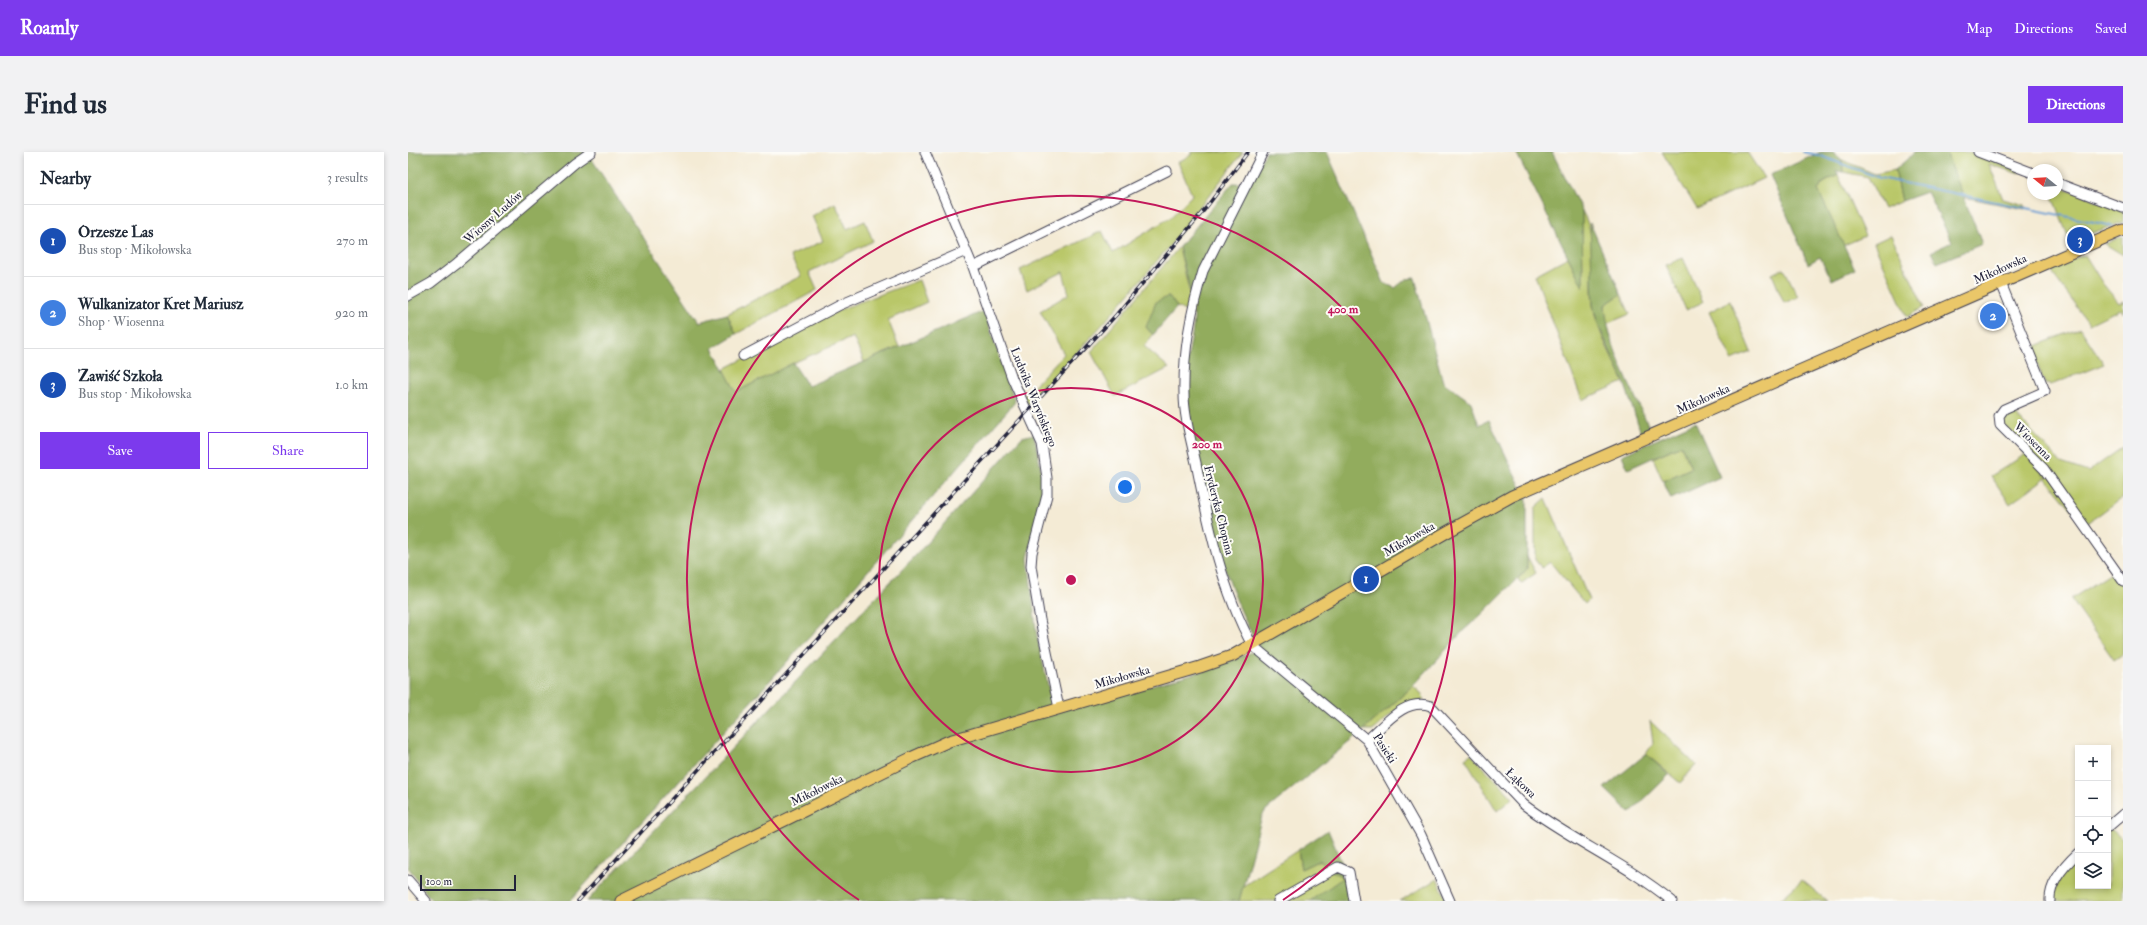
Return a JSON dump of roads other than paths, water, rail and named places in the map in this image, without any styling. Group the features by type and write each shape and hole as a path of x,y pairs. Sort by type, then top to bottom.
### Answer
{"main road":[{"name":"Mikołowska","path":"621,901 912,757 976,732 1200,667 1232,656 1512,496 2123,230"}],"street":[{"name":"Wiosny Ludów","path":"408,296 431,284 457,264 575,163 591,152"},
{"name":"Ludwika Waryńskiego","path":"925,152 973,267 1012,378 1042,444 1045,461 1047,495 1032,553 1031,566 1040,620 1059,708"},
{"name":"Fryderyka Chopina","path":"1252,645 1243,629 1222,573 1211,534 1189,431 1184,383 1192,316 1203,272 1263,152"},
{"path":"1978,152 2027,171"},
{"path":"973,267 1168,171"},
{"path":"2063,185 2123,208"},
{"path":"743,356 840,305 966,251"},
{"name":"Wiosenna","path":"2001,283 2045,391 2004,409 1999,416 2000,426 2044,469 2123,581"},
{"name":"Pasieki","path":"1252,645 1367,740 1421,835 1449,901"},
{"name":"Łąkowa","path":"1367,740 1406,707 1415,704 1431,706 1523,804 1540,817 1632,872 1672,901"},
{"path":"2111,824 2123,814"},
{"path":"2050,901 2050,894 2060,873 2075,856"},
{"path":"1278,901 1338,867 1348,872 1354,901"},
{"path":"408,880 426,901"}],"waterway":[{"path":"1803,152 1818,155 1880,178 2113,226"}],"railway":[{"path":"578,901 1116,315 1205,209 1248,152"}],"place":[{"name":"Zawiść Szkoła","path":"2080,240"},
{"name":"Wulkanizator Kret Mariusz","path":"1993,316"},
{"name":"Orzesze Las","path":"1366,579"}]}
